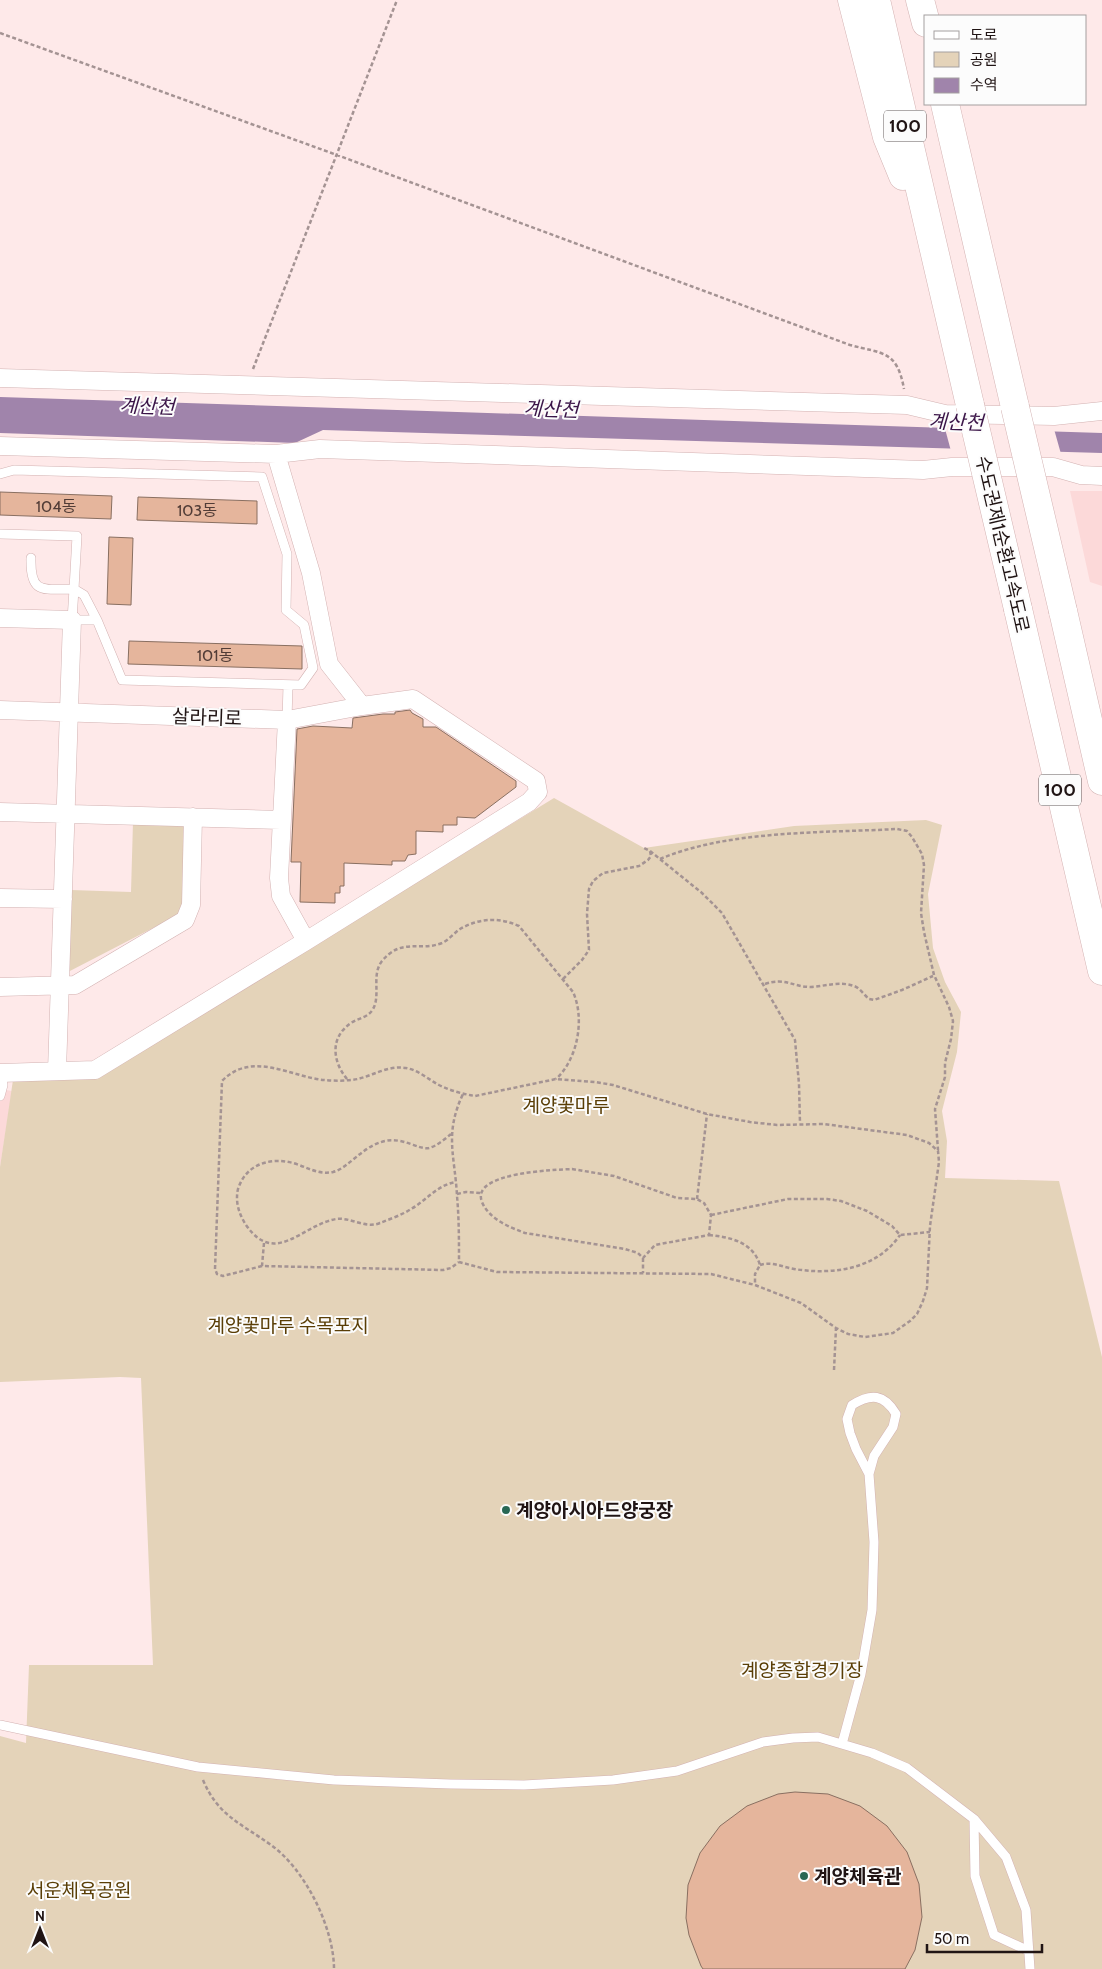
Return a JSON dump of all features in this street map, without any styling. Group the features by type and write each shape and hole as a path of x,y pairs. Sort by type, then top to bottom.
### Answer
{"highway":[{"path":"852,0 887,137 934,252"},
{"name":"수도권제1순환고속도로","path":"876,0 1102,971"},
{"path":"920,0 924,15"},
{"name":"100","path":"945,105 1102,781"}],"street":[{"path":"0,378 907,404 945,414 1054,416 1102,411"},
{"path":"0,446 276,454 320,449 923,470 952,467 1053,467 1081,475 1102,476"},
{"path":"276,454 311,573 329,664 362,706"},
{"path":"0,618 72,620 57,1072"},
{"name":"살라리로","path":"0,710 287,720 413,699 536,781 538,792 530,802 306,941"},
{"path":"1,1073 95,1070 306,941 281,896 279,878 287,720"},
{"path":"0,812 281,820"},
{"path":"0,987 76,985 185,920 192,905 193,818"},
{"path":"0,898 63,899"}],"lane":[{"path":"0,474 14,470 262,477 287,554 286,610 304,624 313,668 301,685 122,680 97,620 84,595 74,589 42,589 34,584 30,574 31,558"},
{"path":"0,534 77,536 72,620 97,620"},
{"path":"287,720 288,685"},
{"path":"0,1096 3,1085 1,1073"},
{"path":"842,1744 861,1674 872,1610 874,1542 869,1474 874,1456 893,1427 896,1414 889,1403 877,1397 864,1398 852,1405 847,1419 856,1449 869,1474"},
{"path":"0,1725 198,1767 334,1780 524,1785 613,1780 677,1771 763,1742 818,1737 872,1753 907,1768 974,1819 1006,1856 1026,1910 1030,1969"},
{"path":"974,1819 975,1876 994,1935 1029,1951"}],"path":[{"path":"247,385 397,0"},
{"path":"0,33 337,155 850,345 884,353 893,360 901,372 907,404"},
{"path":"660,859 693,848 733,840 778,835 897,829 907,831 918,845 924,865 921,913 934,975 949,1007 953,1021 945,1063 945,1077 936,1109 938,1151 938,1162 930,1232 927,1288 920,1308 910,1321 893,1333 865,1337 848,1334 800,1303 755,1285 711,1274 497,1272 460,1262 451,1268 443,1270 262,1266 223,1276 217,1274 215,1269 222,1081 248,1068 260,1066 283,1070 308,1078 326,1080 357,1079 392,1067 406,1068 424,1075 446,1088 475,1096 556,1079 613,1084 707,1114 776,1125 800,1124 852,1127 907,1135 929,1143 938,1151"},
{"path":"644,848 702,893 722,913 764,984 797,1044 800,1124"},
{"path":"563,979 589,950 587,914 589,889 593,881 603,874 643,864 651,856 650,851"},
{"path":"347,1079 340,1070 336,1060 336,1045 344,1029 351,1023 368,1015 373,1009 376,999 377,975 383,960 400,947 433,945 443,942 460,929 483,920 508,921 519,926 573,992 578,1004 579,1021 571,1057 566,1068 556,1079"},
{"path":"764,984 780,981 810,987 836,984 854,986 869,999 874,1000 902,990 934,975"},
{"path":"460,1262 452,1133 454,1115 463,1094"},
{"path":"697,1199 707,1114"},
{"path":"452,1133 430,1147 424,1148 400,1140 381,1142 362,1151 335,1171 321,1173 292,1163 279,1161 259,1164 250,1170 238,1190 238,1211 247,1225 264,1243 274,1244 288,1241 324,1223 341,1218 375,1225 412,1209 436,1190 456,1182"},
{"path":"457,1194 466,1192 480,1193 489,1185 509,1177 542,1170 572,1169 614,1176 677,1198 697,1199 704,1203 711,1215 709,1234"},
{"path":"480,1193 484,1206 488,1211 500,1221 518,1230 534,1235 625,1249 638,1253 643,1258 644,1273"},
{"path":"711,1215 788,1199 827,1199 841,1201 867,1210 892,1226 900,1235"},
{"path":"900,1235 930,1232"},
{"path":"643,1258 656,1245 709,1234 735,1240 743,1244 753,1251 760,1265"},
{"path":"760,1265 778,1264 792,1269 817,1272 842,1271 874,1258 894,1244 900,1235"},
{"path":"262,1266 264,1243"},
{"path":"755,1285 755,1274 760,1265"},
{"path":"834,1370 836,1328"},
{"path":"198,1767 208,1792 218,1806 242,1827 273,1846 294,1868 312,1893 326,1924 334,1960 334,1969"}],"shaded area":[{"path":"1070,491 1102,491 1102,586 1090,582"},
{"path":"0,1089 12,1091 0,1167"}],"green space":[{"path":"554,798 644,848 794,826 926,820 942,825 928,894 933,948 945,982 961,1012 957,1052 942,1111 947,1141 945,1178 1059,1181 1102,1357 1102,1969 0,1969 0,1736 26,1743 29,1665 153,1665 141,1378 120,1377 0,1382 0,1167 13,1080 99,1078"},
{"path":"133,822 187,823 185,908 178,915 68,972 71,890 131,892"}],"water":[{"name":"계산천","path":"0,397 1102,433 1102,453 323,430 295,443 0,433"}],"pier":[{"path":"944,425 1054,429 1061,454 951,451"}],"building":[{"path":"0,492 112,496 111,519 0,515"},
{"path":"138,497 257,501 257,524 137,520"},
{"path":"109,537 133,538 131,605 107,604"},
{"path":"129,641 302,646 302,669 128,664"},
{"path":"410,710 423,719 423,727 436,727 516,781 516,787 475,818 457,817 457,825 443,825 443,832 416,831 416,854 408,855 405,861 392,861 392,865 344,863 344,886 340,886 340,893 335,893 335,903 300,902 301,862 291,862 297,729 313,726 352,728 353,718 395,714 395,712"},
{"name":"계양체육관","path":"795,1792 828,1794 860,1806 887,1826 907,1852 919,1884 922,1917 915,1950 905,1969 703,1969 701,1966 689,1935 686,1918 688,1885 700,1853 720,1826 747,1806 778,1794"}],"place":[{"name":"계양아시아드양궁장","path":"506,1510"},
{"name":"계양체육관","path":"804,1876"}],"park label":[{"name":"계양꽃마루","path":"566,1105"},
{"name":"계양꽃마루 수목포지","path":"288,1325"},
{"name":"계양종합경기장","path":"802,1670"},
{"name":"서운체육공원","path":"79,1890"}]}
